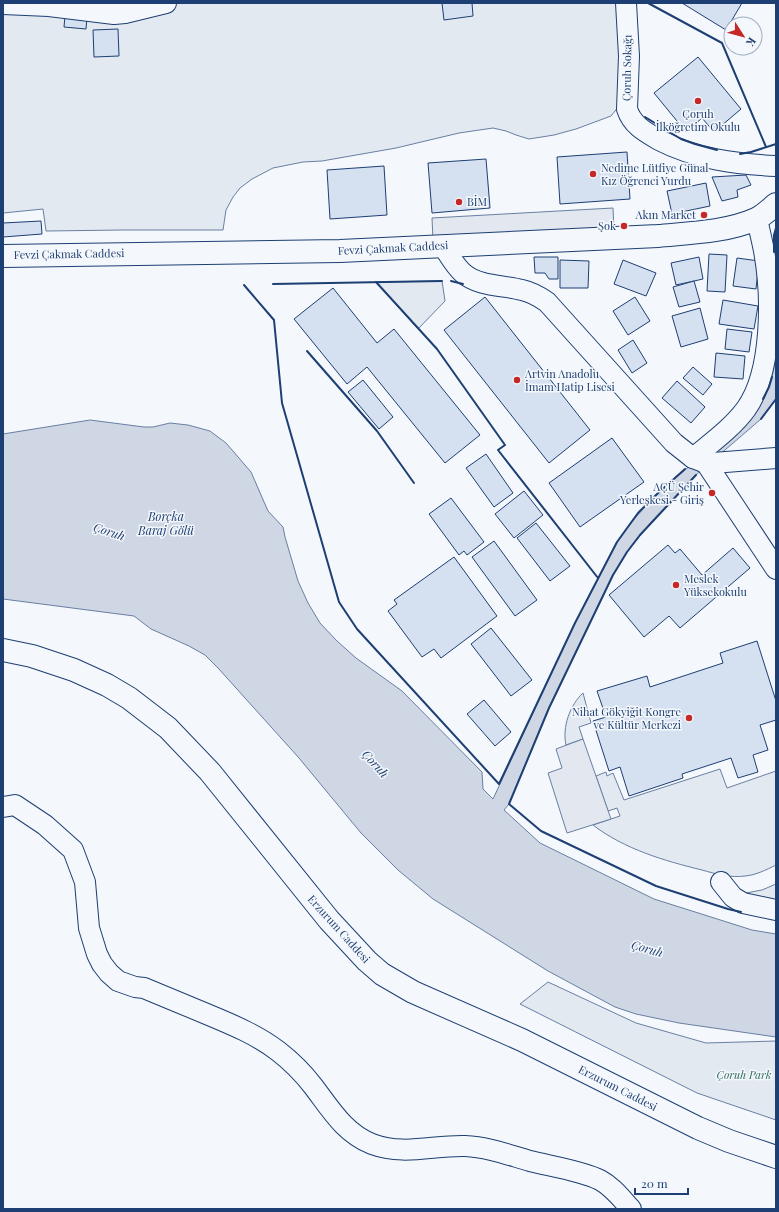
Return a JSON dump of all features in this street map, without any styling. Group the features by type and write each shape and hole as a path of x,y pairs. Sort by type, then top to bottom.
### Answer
{"main road":[{"name":"Fevzi Çakmak Caddesi","path":"3,256 340,251 682,234 705,232 757,218 776,204"},
{"name":"Erzurum Caddesi","path":"3,650 32,656 74,670 107,685 129,698 168,728 210,772 329,920 367,961 382,974 413,992 522,1040 704,1130 729,1141 776,1157"}],"street":[{"path":"3,4 49,6 114,14 125,13 166,3"},
{"name":"Çoruh Sokağı","path":"626,3 628,56 627,109 629,117 634,124 646,133 688,153 729,162 776,166"},
{"path":"699,460 747,408 756,392 765,361 768,300 764,252 757,218"},
{"path":"443,246 455,264 463,273 472,279 523,290 547,302 665,434 699,460 776,569"},
{"path":"699,460 776,458"},
{"path":"3,806 15,805 45,825 73,850 85,882 89,928 97,954 109,974 118,981 127,985 144,988 246,1031 262,1040 278,1051 296,1067 311,1084 339,1122 360,1138 372,1144 403,1150 465,1146 497,1151 587,1175 599,1180 610,1187 631,1209"},
{"path":"721,882 733,897 743,903 756,907 776,910"}],"green space":[{"path":"3,3 617,3 624,85 619,106 611,116 576,129 554,135 529,139 493,128 459,133 396,148 273,168 252,179 240,188 226,210 223,230 46,231 43,209 3,213"},
{"path":"442,281 445,301 418,329 376,282"},
{"path":"583,693 591,723 579,727 583,739 566,745 565,731 568,717 574,704"},
{"path":"720,769 727,788 776,771 776,865 761,872 749,875 729,876 718,874 674,863 645,853 618,841 593,825 620,816 617,808 608,811 596,776 606,772 607,776 613,773 624,800"},
{"path":"776,884 776,904 753,897 746,893 762,890"},
{"name":"Çoruh Park","path":"548,982 636,1023 706,1043 776,1041 776,1120 697,1093 520,1004"}],"shaded area":[{"path":"613,208 614,230 433,240 432,218"},
{"path":"583,739 611,819 567,833 548,773 562,768 556,749"}],"water":[{"name":"Borçka Baraj Gölü","path":"776,228 776,399 761,419 696,475 652,521 627,552 613,575 549,708 509,804 504,810 540,843 654,899 752,930 776,934 776,1037 679,1023 636,1014 615,1007 548,971 433,899 398,870 361,833 299,758 205,655 151,629 134,616 3,599 3,434 90,420 144,427 153,427 170,423 188,425 210,431 226,443 251,472 268,511 283,527 298,581 308,603 320,623 356,658 402,691 482,772 483,789 493,799 575,623 617,542 644,508 674,479 757,409 765,394 774,368 774,245"}],"building":[{"path":"442,3 472,3 473,16 444,20"},
{"path":"682,3 742,3 734,16 723,16 723,28"},
{"path":"65,16 87,18 86,29 64,27"},
{"path":"118,29 119,56 94,57 93,30"},
{"name":"Çoruh İlköğretim Okulu","path":"698,57 741,109 714,132 702,118 686,132 654,93"},
{"name":"Nedime Lütfiye Günal Kız Öğrenci Yurdu","path":"627,152 630,199 560,204 557,157"},
{"path":"486,159 490,208 432,213 428,163"},
{"path":"384,166 387,215 330,219 327,170"},
{"path":"746,175 751,185 737,190 738,197 722,201 712,177"},
{"path":"706,183 710,206 672,214 667,191"},
{"path":"41,221 42,234 3,237 3,223"},
{"path":"709,254 727,255 725,292 707,291"},
{"path":"534,257 558,257 558,279 549,279 545,273 535,273"},
{"path":"699,257 703,279 676,285 671,263"},
{"path":"737,258 759,261 756,289 733,286"},
{"path":"560,260 589,261 588,288 560,288"},
{"path":"623,260 656,273 646,296 614,284"},
{"path":"694,281 700,302 679,307 673,287"},
{"path":"333,288 377,343 394,329 480,435 445,463 367,367 347,384 294,319"},
{"name":"Artvin Anadolu İmam Hatip Lisesi","path":"485,297 590,430 549,463 444,330"},
{"path":"635,297 650,321 628,335 613,311"},
{"path":"723,300 758,306 754,329 719,324"},
{"path":"700,308 708,339 681,347 672,316"},
{"path":"727,329 752,332 749,352 725,349"},
{"path":"633,340 647,363 632,373 618,350"},
{"path":"716,353 745,356 743,379 714,377"},
{"path":"693,367 712,384 703,395 683,378"},
{"path":"363,380 393,417 379,429 348,392"},
{"path":"677,381 705,407 691,423 662,398"},
{"path":"612,438 644,482 580,527 549,483"},
{"path":"486,454 513,493 494,507 466,468"},
{"path":"524,491 543,515 514,538 495,514"},
{"path":"451,498 484,542 467,555 464,551 459,555 429,514"},
{"path":"536,523 570,566 550,581 517,538"},
{"path":"494,541 537,600 515,616 472,557"},
{"name":"Meslek Yüksekokulu","path":"668,545 675,553 680,549 702,575 733,548 750,568 680,628 669,616 644,637 609,595"},
{"path":"454,557 497,616 441,658 434,649 422,657 388,611 397,604 394,600"},
{"path":"491,628 532,680 511,696 471,644"},
{"name":"Nihat Gökyiğit Kongre ve Kültür Merkezi","path":"757,641 776,701 776,720 760,725 768,750 753,755 758,772 738,778 731,758 682,774 683,778 629,796 620,767 609,771 593,721 606,717 597,691 647,676 650,687 723,663 720,653"},
{"path":"484,700 511,732 495,746 467,714"}],"wall":[{"path":"648,3 722,43 766,147"},
{"path":"645,117 681,139 717,150"},
{"path":"740,154 776,144"},
{"path":"774,252 774,235 776,228"},
{"path":"273,284 442,281"},
{"path":"451,281 463,284"},
{"path":"376,282 437,349 505,445 498,450 598,578"},
{"path":"244,285 274,320 282,403 339,602 357,629 499,784 575,623 617,542 638,513 685,469"},
{"path":"307,351 377,431 414,483"},
{"path":"763,399 772,377"},
{"path":"761,419 776,399"},
{"path":"696,475 640,535 627,552 613,575 549,708 509,804 541,831 656,886 741,912"}],"place":[{"name":"Çoruh İlköğretim Okulu","path":"698,101"},
{"name":"Nedime Lütfiye Günal Kız Öğrenci Yurdu","path":"593,174"},
{"name":"BİM","path":"459,202"},
{"name":"Akın Market","path":"704,215"},
{"name":"Şok","path":"624,226"},
{"name":"Artvin Anadolu İmam Hatip Lisesi","path":"517,380"},
{"name":"AÇÜ Şehir Yerleşkesi - Giriş","path":"712,493"},
{"name":"Meslek Yüksekokulu","path":"676,585"},
{"name":"Nihat Gökyiğit Kongre ve Kültür Merkezi","path":"689,718"}],"water label":[{"name":"Çoruh","path":"109,532"},
{"name":"Çoruh","path":"375,764"},
{"name":"Çoruh","path":"647,949"}]}
